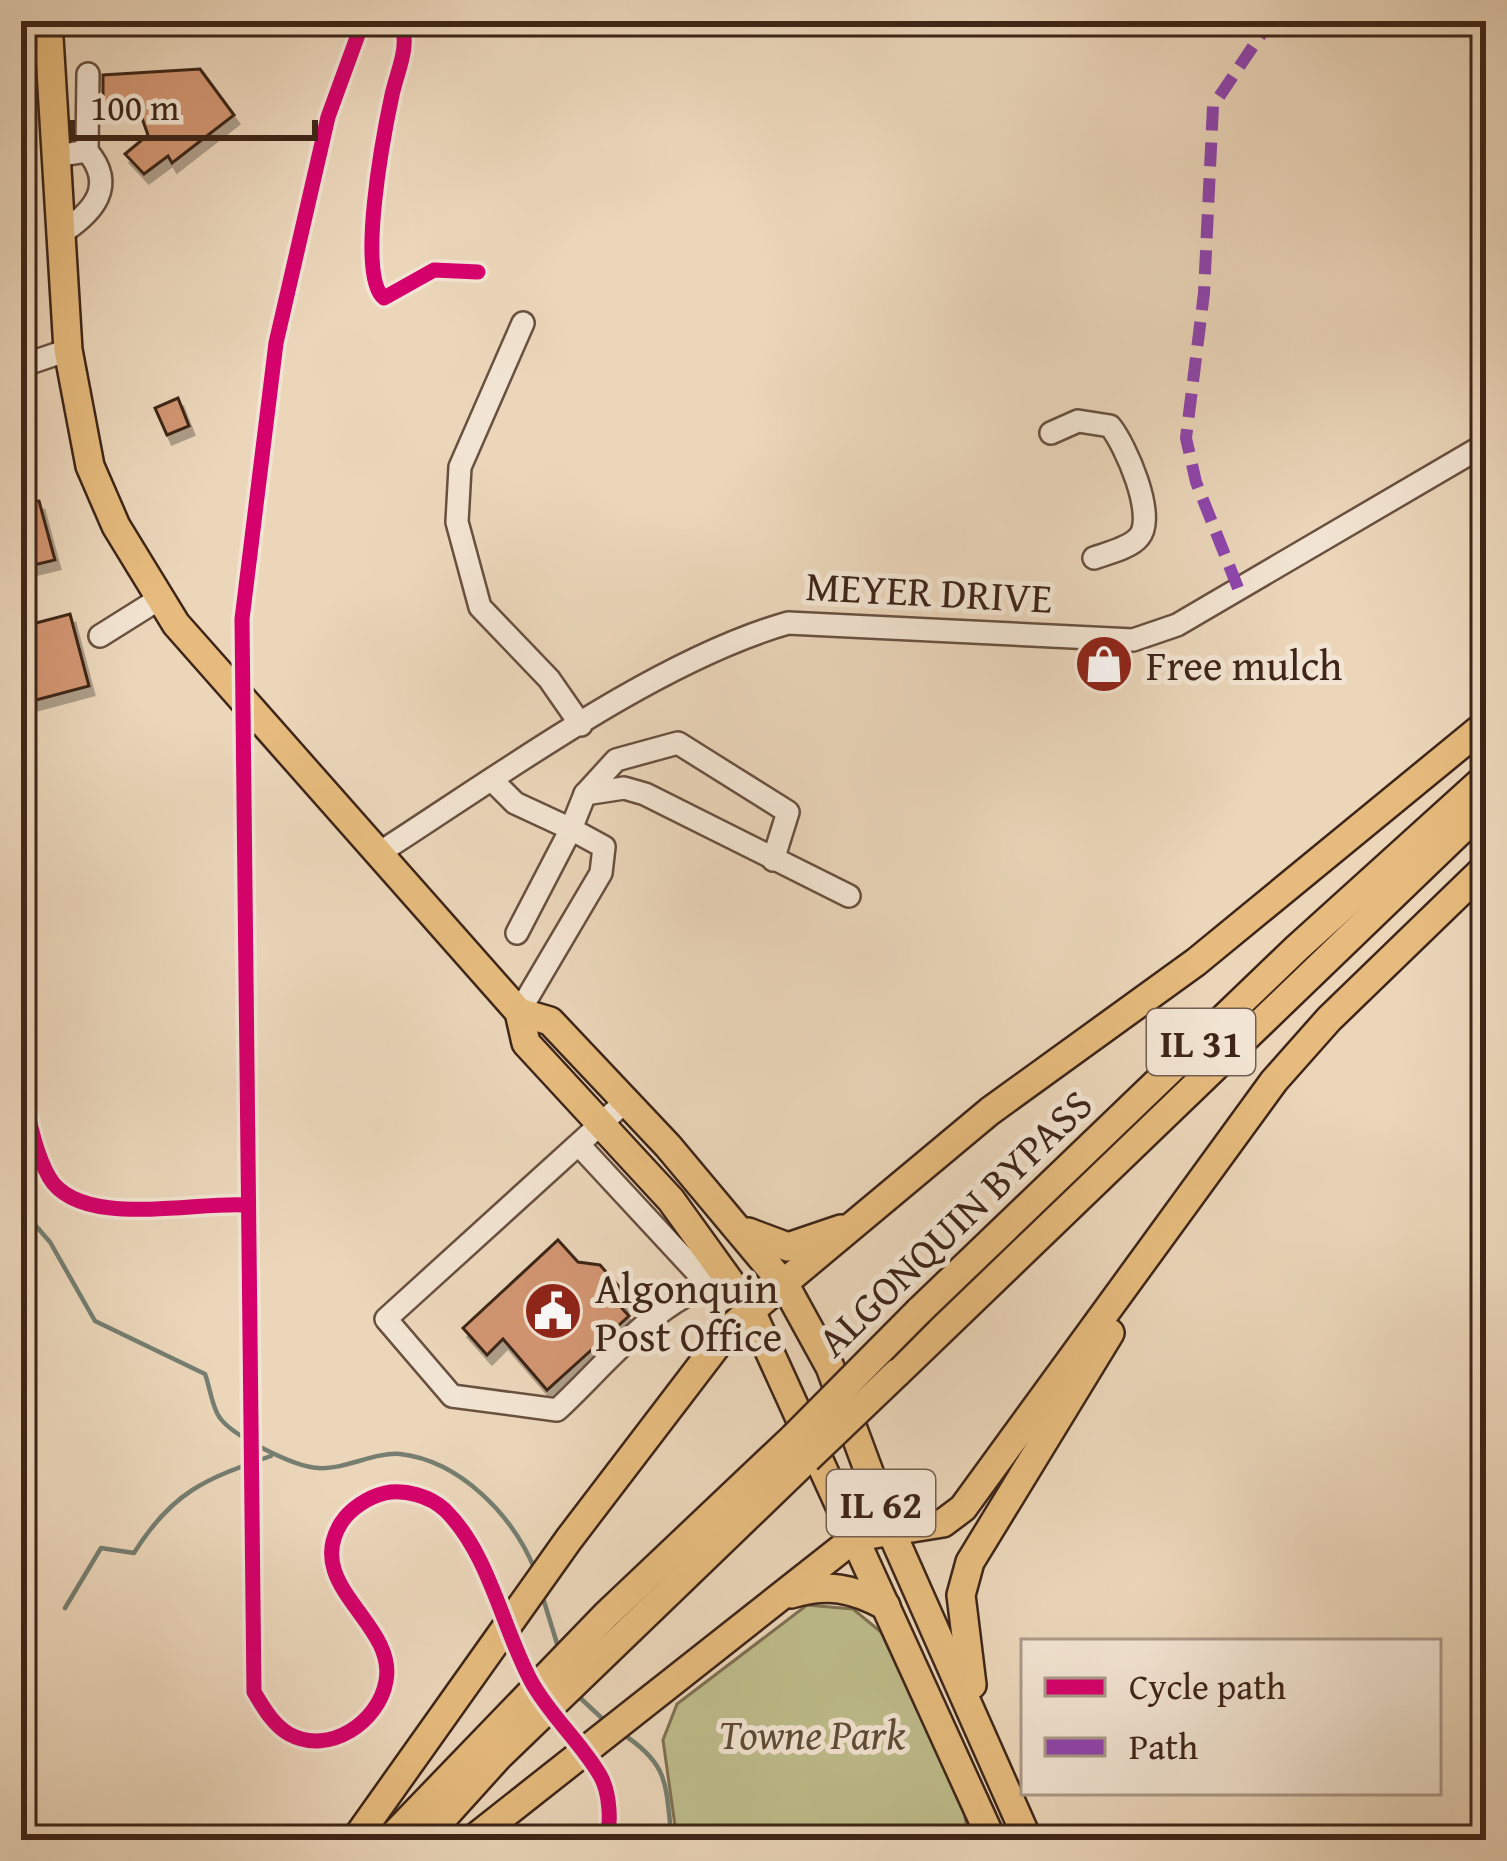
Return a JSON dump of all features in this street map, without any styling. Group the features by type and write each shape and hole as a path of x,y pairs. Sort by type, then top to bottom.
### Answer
{"main road":[{"path":"48,21 68,350 90,466 159,599 245,707 519,1012 526,1042 671,1200 718,1281 751,1310"},
{"path":"355,1840 568,1539 730,1328 786,1287 990,1111 1196,962 1486,724"},
{"name":"ALGONQUIN BYPASS","path":"389,1840 626,1636 919,1311 1297,947 1486,777"},
{"name":"ALGONQUIN BYPASS","path":"423,1840 489,1750 606,1615 934,1337 1486,806"},
{"path":"472,1840 856,1537 944,1523 964,1508 1274,1081 1329,1019 1486,867"},
{"path":"519,1012 550,1021 742,1230 786,1287"},
{"path":"977,1718 961,1595 970,1562 1187,1214 1213,1164"},
{"path":"742,1230 788,1247 819,1240 866,1217"},
{"name":"IL 62","path":"786,1287 830,1367 891,1531 1028,1840"},
{"name":"IL 62","path":"751,1310 992,1840"},
{"path":"782,1597 820,1586 849,1589 886,1606"}],"street":[{"path":"63,232 94,211 100,193 95,161 87,151 88,74"},
{"path":"57,156 87,151"},
{"path":"523,323 460,467 457,522 479,608 549,679 581,724"},
{"path":"21,366 68,350"},
{"path":"1051,433 1078,422 1110,426 1142,496 1144,530 1138,539 1094,558"},
{"name":"MEYER DRIVE","path":"379,853 581,724 742,636 788,622 1133,640 1177,625 1486,444"},
{"path":"100,636 159,599"},
{"path":"517,933 585,794 616,760 678,743 788,812 772,860"},
{"path":"493,781 515,803 604,848 601,873 519,1012"},
{"path":"585,794 624,788 645,794 849,896"},
{"path":"579,1145 718,1281 679,1298 557,1410 452,1396 386,1319 626,1101"}],"green space":[{"name":"Towne Park","path":"807,1605 853,1609 881,1632 964,1811 969,1840 677,1840 663,1740 677,1704"}],"building":[{"path":"200,69 234,115 172,163 168,156 144,174 125,154 148,135 138,107 103,109 103,75"},
{"path":"178,398 189,426 167,435 155,408"},
{"path":"39,501 55,560 21,568 21,502"},
{"path":"70,614 89,686 21,704 21,627"},
{"name":"Algonquin Post Office","path":"558,1240 578,1262 600,1265 629,1298 620,1306 629,1316 547,1390 503,1339 487,1355 463,1328"}],"waterway":[{"path":"21,1209 50,1242 95,1321 205,1374 217,1414 238,1434 308,1466 328,1468 400,1454 444,1467 499,1511 535,1570"},
{"path":"21,1227 39,1229"},
{"path":"65,1608 101,1548 134,1553 162,1515 192,1490 271,1456"},
{"path":"543,1598 559,1650"},
{"path":"576,1694 607,1723"},
{"path":"621,1733 649,1755 663,1778 672,1840"}],"marked path":[{"path":"1238,588 1196,482 1186,438 1204,293 1213,106 1270,21"}],"cycle path":[{"path":"363,21 328,117 276,343 242,619 254,1692 278,1726 304,1740 335,1738 374,1710 386,1681 386,1660 341,1585 333,1566 332,1545 341,1523 366,1501 393,1492 425,1497 445,1510 473,1547 531,1681 601,1777 609,1808 607,1840"},
{"path":"401,21 404,49 374,202 376,285 384,298 434,270 478,272"},
{"path":"21,1087 39,1156 64,1193 110,1208 244,1205"}],"place":[{"name":"Free mulch","path":"1104,664"},
{"name":"Algonquin Post Office","path":"553,1311"}]}
